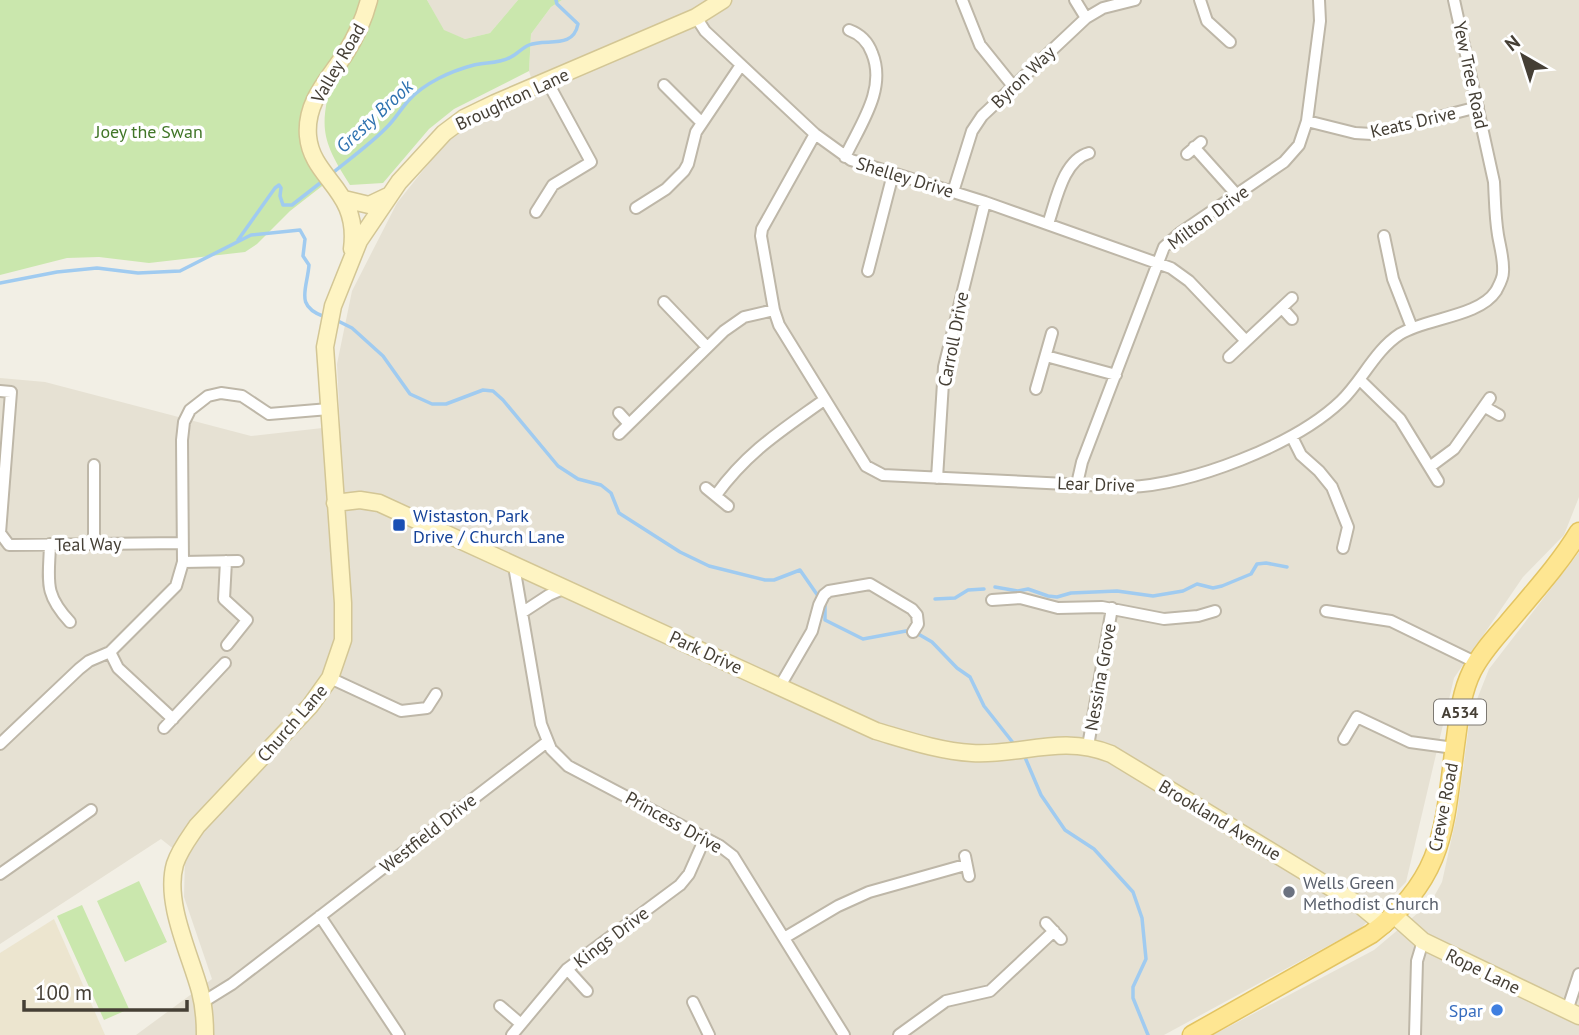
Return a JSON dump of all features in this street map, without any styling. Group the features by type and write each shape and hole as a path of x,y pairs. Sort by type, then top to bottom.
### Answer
{"main road":[{"name":"Crewe Road","path":"1192,1035 1342,952 1389,920 1420,887 1439,846 1463,696 1477,663 1579,532"}],"street":[{"name":"Valley Road","path":"350,258 353,229 340,192 311,150 308,135 310,114 324,81 345,54 363,21 369,0"},
{"name":"Broughton Lane","path":"350,258 388,196 436,140 453,126 495,103 696,18 723,0"},
{"path":"962,0 980,45 1013,86"},
{"path":"1075,0 1086,18"},
{"name":"Byron Way","path":"953,192 976,123 1086,18 1103,8 1135,0"},
{"path":"1200,0 1207,21 1227,36"},
{"name":"Milton Drive","path":"1077,484 1082,463 1164,247 1173,238 1289,158 1299,145 1307,121 1320,21 1319,0"},
{"name":"Yew Tree Road","path":"1454,0 1488,150"},
{"name":"Shelley Drive","path":"696,18 705,31 741,65 815,134 845,157 985,202 1171,268 1189,281 1246,341"},
{"path":"845,157 875,93 877,81 873,54 856,29"},
{"path":"636,208 650,193 674,182 684,171 702,123 741,65"},
{"path":"537,212 553,185 591,162 547,81"},
{"path":"664,85 679,94 702,123"},
{"name":"Keats Drive","path":"1307,121 1356,133 1372,134 1478,107"},
{"name":"Lear Drive","path":"815,134 761,232 779,325 859,458 870,470 883,475 1128,487 1164,483 1200,474 1292,437 1332,410 1391,341 1412,328 1485,303 1494,294 1502,279 1503,266 1488,150"},
{"path":"1194,148 1237,195"},
{"path":"1048,224 1068,171 1078,158 1089,153"},
{"path":"868,271 893,174"},
{"path":"340,192 369,205 388,196"},
{"name":"Carroll Drive","path":"937,478 944,367 985,202"},
{"path":"1384,236 1396,266 1412,328"},
{"name":"Church Lane","path":"205,1035 203,1002 176,911 173,884 178,856 197,826 310,706 330,678 340,653 344,625 325,347 333,306 350,258"},
{"path":"1229,357 1292,298"},
{"path":"664,302 707,347"},
{"path":"1282,308 1292,319"},
{"path":"619,434 707,347 744,317 774,310"},
{"path":"1036,389 1052,332"},
{"path":"1046,356 1116,375"},
{"path":"1360,380 1400,419 1438,481"},
{"path":"0,533 5,392"},
{"path":"0,744 79,669 89,661 110,652 176,586 183,562 184,422 198,402 221,393 242,396 269,414 329,408"},
{"path":"716,495 752,453 824,400"},
{"path":"1431,466 1454,449 1487,403 1499,415"},
{"path":"619,413 629,424"},
{"path":"1292,437 1301,455 1332,487 1348,527 1348,544"},
{"path":"94,465 94,544"},
{"path":"706,488 729,506"},
{"name":"Park Drive","path":"335,503 360,500 379,503 876,731 923,744 972,753 1030,747 1088,746"},
{"name":"Teal Way","path":"0,533 9,545 182,543"},
{"path":"50,544 49,587 52,601 70,622"},
{"path":"226,561 224,599 247,620 227,645"},
{"path":"183,562 238,561"},
{"path":"514,566 541,724 547,741"},
{"path":"780,686 812,631 821,601 830,591 870,584 912,609 917,615 918,625 913,632"},
{"path":"523,612 542,598 563,589"},
{"name":"Nessina Grove","path":"992,600 1008,597 1058,608 1112,608 1164,619 1179,619 1214,611"},
{"name":"Nessina Grove","path":"1088,746 1112,608"},
{"path":"1326,611 1391,621 1477,663"},
{"path":"110,652 118,668 173,719"},
{"path":"164,728 225,663"},
{"path":"330,678 401,711 427,708 436,694"},
{"path":"1344,739 1356,718 1410,742 1454,748"},
{"name":"Princess Drive","path":"547,741 555,755 568,766 705,838 733,856 844,1035"},
{"name":"Westfield Drive","path":"203,1002 218,994 547,741"},
{"name":"Brookland Avenue","path":"1088,746 1111,754 1361,906 1389,920"},
{"path":"0,874 91,810"},
{"name":"Kings Drive","path":"512,1035 567,969 680,884 689,874 705,838"},
{"path":"784,938 838,905 869,892 966,865"},
{"path":"320,916 399,1035"},
{"name":"Rope Lane","path":"1389,920 1423,941 1573,1014"},
{"path":"899,1035 946,1001 990,991 1054,931"},
{"path":"1415,1035 1417,961 1423,941"},
{"path":"567,969 587,991"},
{"path":"1573,1014 1579,974"},
{"path":"693,1002 709,1035"},
{"path":"500,1006 521,1024"}],"shaded area":[{"path":"427,0 518,0 490,33 465,39 444,31"},
{"path":"562,0 1579,0 1579,497 1564,535 1523,577 1454,678 1406,882 1361,928 1164,1035 136,1035 212,979 184,897 185,858 161,839 0,944 0,378 45,382 251,436 340,426 337,364 352,291 397,203 452,134 537,97 529,71 531,34 551,7"},
{"path":"1579,552 1579,1035 1213,1035 1374,950 1431,902 1442,882 1457,814 1470,717 1489,669"},
{"path":"54,919 105,1035 0,1035 0,953"}],"green space":[{"name":"Joey the Swan","path":"0,0 427,0 444,30 465,39 490,33 518,0 562,0 551,7 531,34 529,71 454,109 429,129 383,183 350,185 333,156 325,133 325,121 333,76 310,113 326,183 245,252 149,263 99,257 67,258 0,275"},
{"path":"139,881 167,942 125,962 97,901"},
{"path":"82,905 129,1009 104,1020 57,916"}],"waterway":[{"name":"Gresty Brook","path":"330,175 381,133 408,101 430,83 465,68 506,59 529,45 558,42 571,37 578,24 556,0"},
{"name":"Gresty Brook","path":"238,240 279,185 283,205 292,205 324,180"},
{"path":"0,283 57,272 97,268 138,273 180,271 251,235 300,230 305,239 303,256 309,265 306,302 315,313 325,317"},
{"path":"336,320 352,328 383,356 410,394 432,404 446,404 483,390 493,391 558,466 578,479 601,485 611,493 619,513 680,552 709,566 765,580 774,580 800,570 825,606 825,620 863,639 906,631 932,642 957,668 970,677 984,706 1014,744"},
{"path":"995,587 1018,591 1028,589 1057,597 1071,593 1117,591 1153,596 1183,591 1197,584 1213,588 1222,586 1251,574 1257,564 1287,567"},
{"path":"935,599 955,598 968,590 984,589"},
{"path":"1024,755 1041,795 1065,830 1094,849 1133,892 1142,918 1146,959 1133,987 1133,998 1148,1035"}],"place":[{"name":"Wistaston, Park Drive / Church Lane","path":"399,525"},
{"name":"Wells Green Methodist Church","path":"1289,892"},
{"name":"Spar","path":"1497,1010"}]}
